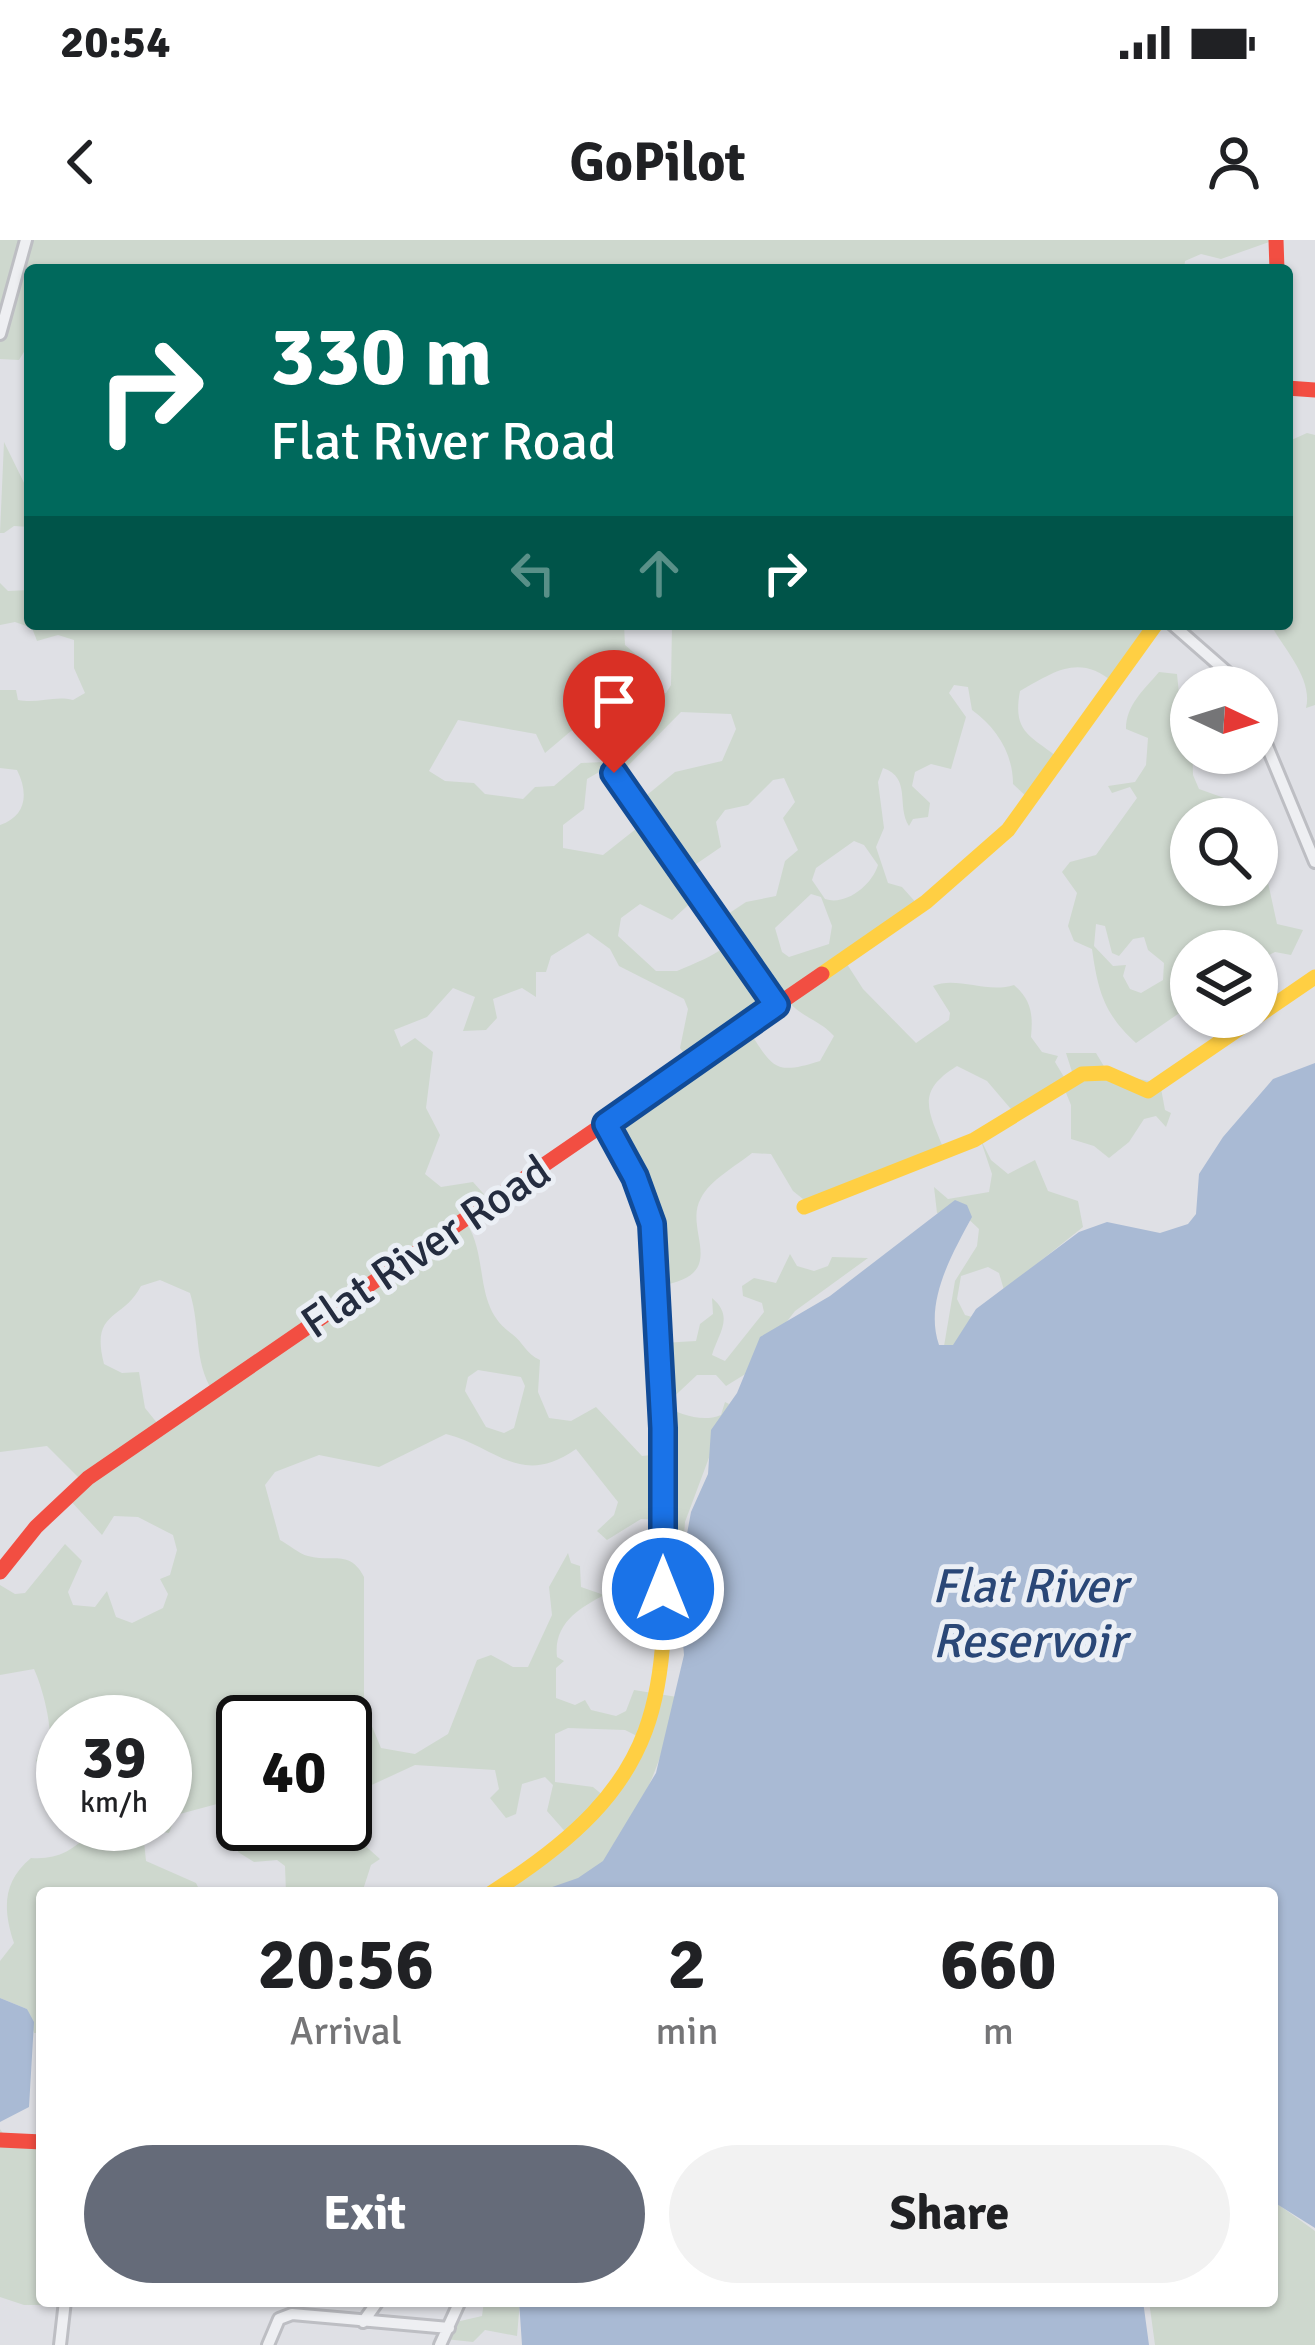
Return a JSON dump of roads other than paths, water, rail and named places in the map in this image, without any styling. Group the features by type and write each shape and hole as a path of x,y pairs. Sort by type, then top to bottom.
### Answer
{"main road":[{"name":"Flat River Road","path":"0,1572 75,1488 926,902 1009,830 1152,630"},
{"path":"804,1207 974,1140 1082,1074 1107,1073 1148,1091 1315,977"},
{"path":"501,1887 550,1856 602,1813 640,1751 657,1700 663,1622 663,1428 652,1224 635,1177 606,1124"},
{"path":"0,2140 36,2142"}],"street":[{"path":"0,334 26,240"},
{"path":"1179,630 1220,666"},
{"path":"1278,772 1315,861"},
{"path":"614,773 776,1005"},
{"path":"60,2345 64,2307"},
{"path":"363,2321 374,2307"},
{"path":"440,2345 457,2307"},
{"path":"268,2345 282,2316 449,2327"}],"water":[{"name":"Flat River Reservoir","path":"1315,1063 1315,2228 1278,2205 1278,1887 552,1887 578,1878 603,1861 656,1773 684,1655 678,1583 691,1512 708,1474 711,1430 737,1393 760,1337 830,1296 955,1200 967,1205 972,1217 942,1279 935,1312 939,1345 953,1345 976,1309 1079,1232 1107,1222 1160,1233 1188,1224 1196,1214 1199,1174 1223,1137 1273,1079"},
{"path":"0,1998 27,2009 34,2022 29,2107 0,2122"},
{"path":"519,2307 1144,2307 1149,2345 522,2345"}]}
